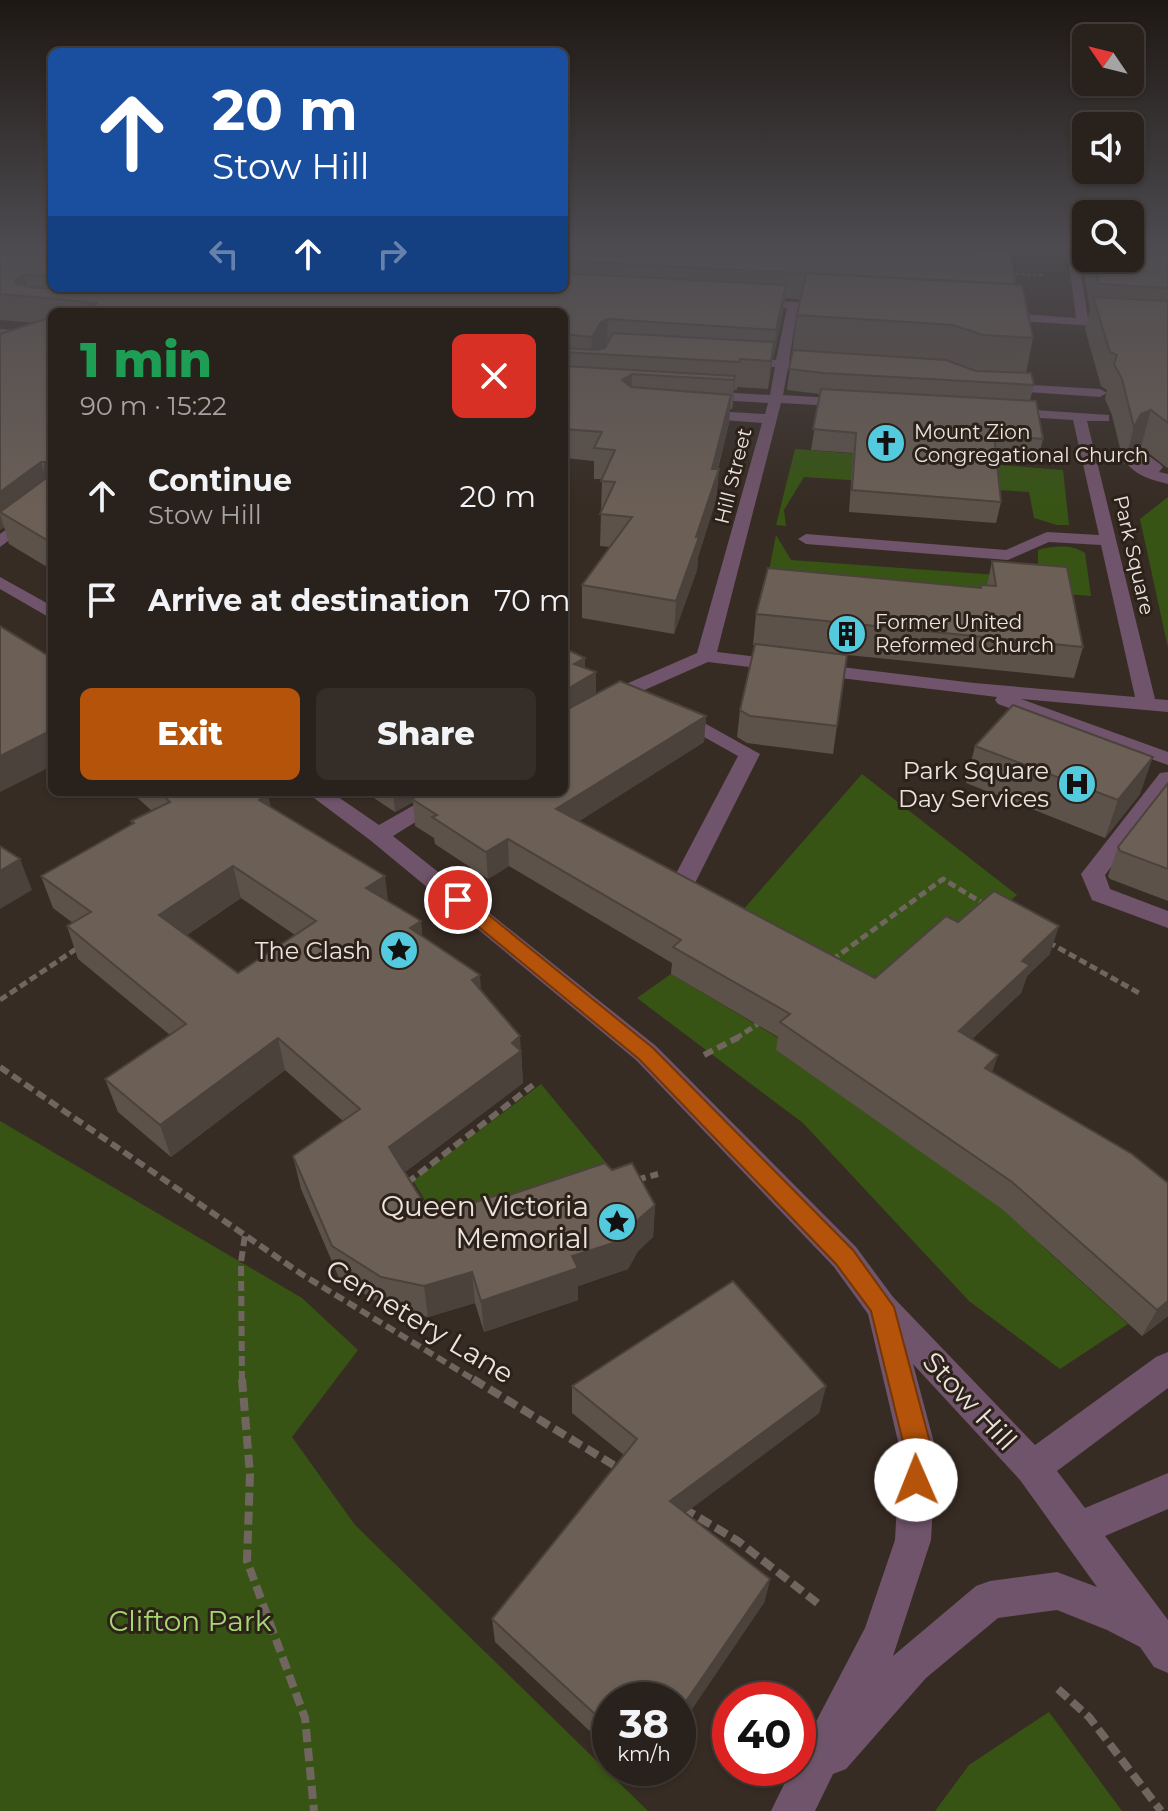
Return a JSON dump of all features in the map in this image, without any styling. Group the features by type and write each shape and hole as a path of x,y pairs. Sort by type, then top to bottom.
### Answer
{"street":[{"path":"0,333 48,336"},
{"name":"Hill Street","path":"706,656 776,398 787,333"},
{"path":"723,360 841,368"},
{"path":"986,386 1100,393"},
{"path":"685,394 871,404"},
{"path":"983,410 1104,418"},
{"path":"678,412 770,419"},
{"name":"Park Square","path":"1079,416 1146,704"},
{"path":"1135,465 1168,479"},
{"path":"0,542 48,503"},
{"path":"806,539 1008,555 1047,537 1108,541"},
{"path":"0,582 48,612"},
{"path":"568,726 633,688 706,656 974,689 1168,706"},
{"path":"633,688 750,754 682,885"},
{"path":"974,689 1168,759"},
{"path":"1168,778 1093,874 1100,894 1168,920"},
{"name":"Stow Hill","path":"323,796 378,835 646,1053 845,1257 882,1307 1033,1468 1160,1643"},
{"path":"378,835 446,796"},
{"path":"800,1795 882,1636 913,1540 918,1450 882,1307"},
{"path":"1033,1468 1168,1368"},
{"path":"1079,1529 1168,1491"},
{"path":"800,1795 912,1664 990,1600 1057,1591 1119,1615 1160,1643"}],"path":[{"path":"823,967 943,879 995,911"},
{"path":"1035,935 1139,993"},
{"path":"0,1000 50,964 90,941"},
{"path":"672,1080 710,1051 749,1032 770,1013"},
{"name":"Cemetery Lane","path":"0,1067 303,1275 629,1475"},
{"path":"413,1192 406,1181 533,1085"},
{"path":"629,1182 658,1174"},
{"path":"245,1235 241,1262 241,1370 250,1474 247,1561 305,1718 314,1811"},
{"path":"670,1500 738,1541 820,1605"},
{"path":"1058,1689 1089,1717 1161,1811"}],"green space":[{"path":"795,449 1063,470 1069,525 1034,518 1029,492 804,477 784,510 786,526 776,525"},
{"path":"1168,497 1168,648 1140,519"},
{"path":"776,535 791,560 1038,578 1038,550 1068,547 1085,553 1091,596 1008,589 1000,594 767,581"},
{"path":"862,774 1017,895 890,1000 735,919"},
{"path":"671,974 785,1042 776,1050 1048,1240 1041,1245 1128,1324 1060,1369 969,1301 803,1123 637,998"},
{"path":"541,1084 618,1177 443,1229 413,1181"},
{"name":"Clifton Park","path":"0,1121 302,1298 358,1350 292,1437 355,1525 592,1756 592,1786 622,1786 648,1811 0,1811"},
{"path":"1049,1712 1122,1811 935,1811 969,1765"}],"building":[{"path":"48,333 48,541 0,512 45,479 45,462 0,492 0,334"},
{"path":"568,333 595,333 592,337 568,334"},
{"path":"613,333 774,342 771,361 568,352 568,348 605,348"},
{"path":"976,333 1032,333 1033,338"},
{"path":"1104,333 1168,333 1168,423 1151,410 1141,414 1134,427 1122,379 1114,364 1117,355 1110,352"},
{"path":"793,350 946,360 976,371 1031,373 1034,385 789,369"},
{"path":"568,366 735,376 734,380 632,374 622,380 631,387 731,395 712,469 719,469 676,601 582,585 632,517 600,514 615,482 601,481 615,450 594,448 602,432 568,429"},
{"path":"821,389 1036,401 1043,439 994,435 1001,502 852,490 856,433 813,429"},
{"path":"992,561 1067,567 1083,647 756,614 768,568 981,588 981,585 996,586"},
{"path":"0,626 48,656 48,732 0,756"},
{"path":"755,644 847,655 837,726 750,716 740,710"},
{"path":"568,650 585,658 574,664 596,672 568,689"},
{"path":"620,681 706,716 556,809 875,978 946,916 958,922 994,891 1059,926 1022,961 1030,965 959,1031 998,1055 985,1068 1132,1154 1168,1183 1168,1301 1157,1310 1012,1182 780,1022 790,1014 673,947 681,940 508,839 486,852 432,817 437,815 412,799 417,796 568,796 568,709"},
{"path":"1013,705 1153,757 1118,800 975,746"},
{"path":"1168,783 1168,869 1120,851 1118,847"},
{"path":"163,796 265,796 259,800 385,876 366,888 421,921 410,928 480,975 472,980 520,1036 512,1043 521,1051 389,1147 432,1216 504,1193 506,1196 605,1163 612,1170 632,1163 655,1205 639,1219 629,1238 572,1256 578,1268 481,1301 472,1272 424,1286 381,1277 332,1246 293,1156 360,1109 278,1038 160,1125 105,1079 186,1024 67,926 91,912 41,876 134,823 131,821 170,802","holes":["233,866 316,921 238,973 159,915"]},
{"path":"0,846 20,859 0,871"},
{"path":"733,1281 826,1386 670,1501 770,1579 696,1687 696,1682 592,1682 592,1711 492,1619 637,1439 572,1386"}],"place":[{"name":"Mount Zion Congregational Church","path":"886,443"},
{"name":"Former United Reformed Church","path":"847,634"},
{"name":"Park Square Day Services","path":"1077,784"},
{"name":"The Clash","path":"399,950"},
{"name":"Queen Victoria Memorial","path":"617,1222"}],"route":[{"path":"458,900 646,1053 845,1257 882,1307 918,1450 916,1480"}]}
